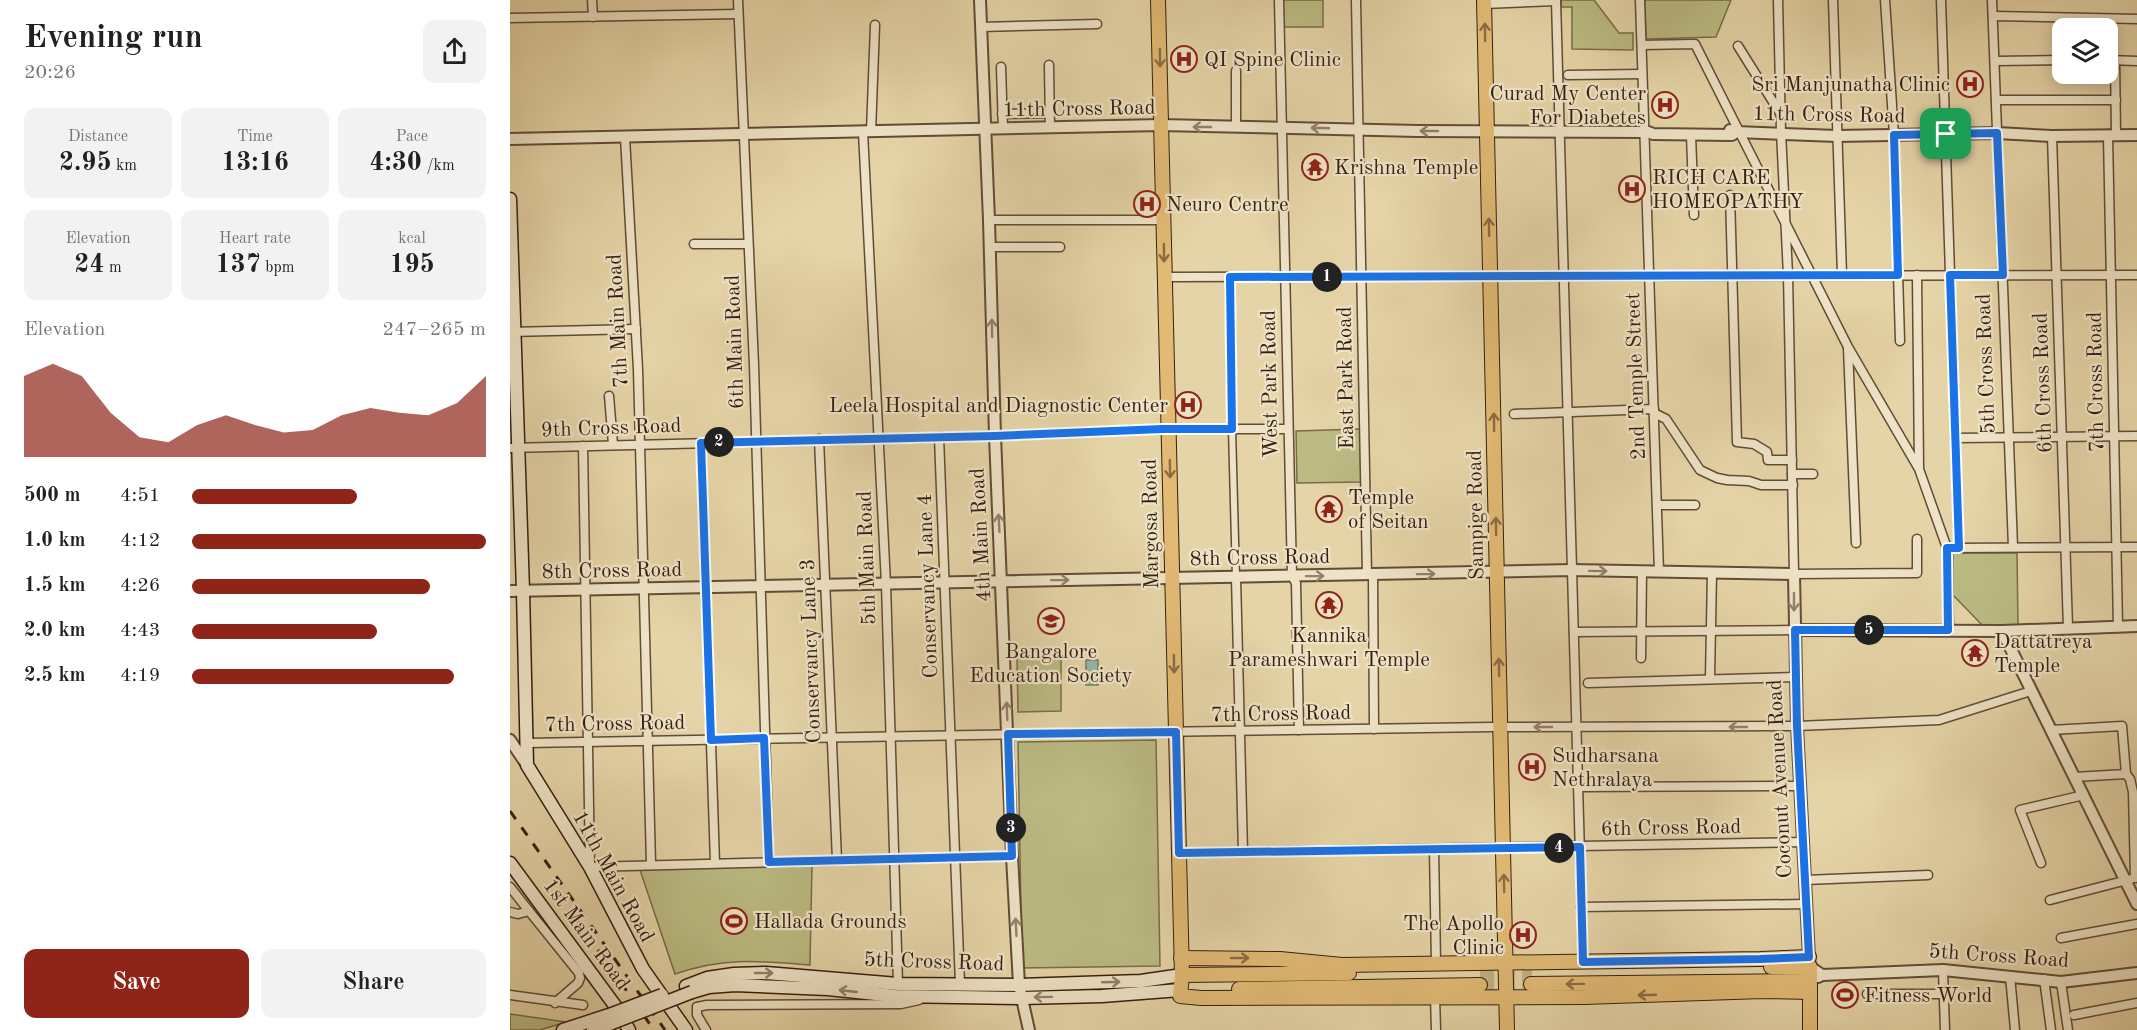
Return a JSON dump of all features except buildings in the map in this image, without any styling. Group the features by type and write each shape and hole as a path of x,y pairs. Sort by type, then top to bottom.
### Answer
{"main road":[{"name":"Margosa Road","path":"1158,0 1182,975 1180,993"},
{"name":"Sampige Road","path":"1484,2 1508,1030"},
{"path":"510,199 514,447 523,591 527,765"},
{"name":"11th Main Road","path":"527,765 590,867 643,969 686,1030"},
{"name":"1st Main Road","path":"510,863 616,1006 629,1030"},
{"path":"1181,958 1280,959 1342,964 1760,959 1812,975"},
{"name":"5th Cross Road","path":"1778,967 1812,975 1532,977 1778,967"},
{"name":"5th Cross Road","path":"689,989 707,978 766,973 898,984 960,984 1020,992 1102,996 1180,993"},
{"path":"1180,993 1480,978 1182,975"},
{"name":"5th Cross Road","path":"689,989 766,985 934,997 1020,992 1182,975"},
{"path":"1180,993 1201,998 1584,998 1763,991 1812,975"},
{"path":"1810,1030 1812,975"},
{"path":"562,1030 611,1019 689,989"},
{"path":"593,1030 611,1019"}],"street":[{"path":"592,0 593,16"},
{"name":"6th Main Road","path":"738,0 762,586 764,738 769,862"},
{"name":"4th Main Road","path":"980,0 1012,856 1020,992 1029,1030"},
{"name":"West Park Road","path":"1279,0 1292,576 1296,583 1299,730"},
{"name":"East Park Road","path":"1356,0 1361,277 1374,729"},
{"path":"1484,2 1556,0 1563,75 1560,131 1583,962"},
{"name":"2nd Temple Street","path":"1640,0 1659,572"},
{"path":"1778,0 1780,114 1788,275 1794,574 1917,573 1917,539"},
{"path":"1833,0 1842,275"},
{"path":"1885,0 1894,135 1900,341"},
{"path":"1941,0 1959,548"},
{"name":"5th Cross Road","path":"1992,0 2013,547"},
{"path":"510,18 738,14"},
{"path":"1993,16 2137,20"},
{"path":"981,27 1097,24"},
{"name":"5th Main Road","path":"875,25 867,132 886,584 898,984"},
{"path":"1642,45 1695,44 1848,347 1918,470 1947,548 1948,630"},
{"path":"1738,46 1780,114"},
{"path":"1995,61 2052,60"},
{"path":"2118,60 2137,61"},
{"path":"1049,64 1050,128"},
{"path":"1001,67 1003,129"},
{"path":"1236,71 1236,127"},
{"path":"1563,75 1642,74"},
{"name":"7th Cross Road","path":"2114,84 2116,100 2112,135 2110,275 2118,626"},
{"path":"1996,100 2116,100"},
{"path":"1002,114 1050,113"},
{"name":"11th Cross Road","path":"510,139 1161,125 1358,130 1646,132 1691,135 1732,135 1739,132"},
{"name":"11th Cross Road","path":"1646,132 1653,130 1731,130 1837,136 1997,133 2052,136 2137,135"},
{"path":"1691,135 1694,215"},
{"name":"6th Cross Road","path":"2052,136 2068,628"},
{"name":"7th Main Road","path":"625,137 636,329 651,864"},
{"path":"1730,195 1737,442 1754,444 1767,452 1768,460 1792,460"},
{"path":"989,220 1164,220"},
{"path":"694,244 748,244"},
{"path":"990,247 1060,247"},
{"path":"1917,275 1918,470"},
{"path":"1165,277 2137,275"},
{"path":"1230,277 1244,852"},
{"path":"512,332 636,329"},
{"path":"1848,347 1856,543"},
{"path":"609,396 613,444"},
{"path":"1514,414 1654,411 1666,419 1700,470 1727,480 1749,481 1761,485 1792,485"},
{"name":"9th Cross Road","path":"514,447 995,436 1169,429 1288,429"},
{"path":"1955,438 2137,436"},
{"name":"Conservancy Lane 4","path":"939,437 956,857"},
{"name":"Conservancy Lane 3","path":"819,439 837,860"},
{"path":"701,443 715,863"},
{"path":"584,446 590,867 1012,856"},
{"path":"1792,474 1813,474"},
{"path":"1658,505 1695,505"},
{"path":"1947,548 2137,547"},
{"name":"8th Cross Road","path":"510,591 1572,570 1794,574"},
{"path":"1641,658 1642,571"},
{"path":"1710,678 1712,573"},
{"name":"Coconut Avenue Road","path":"1794,574 1797,726 1812,975"},
{"path":"1574,632 2001,631 2137,626"},
{"path":"2001,631 2074,777 2133,878"},
{"path":"1588,683 1795,677"},
{"name":"7th Cross Road","path":"526,743 1299,730 1797,726 1939,720 2031,692"},
{"path":"2051,730 2122,726 2126,774 2130,779 2133,792 2133,878 2137,904"},
{"name":"11th Main Road","path":"510,740 527,765"},
{"path":"2074,777 2126,774"},
{"path":"1578,787 1801,786"},
{"path":"2041,863 2020,810 2084,795"},
{"name":"6th Cross Road","path":"1179,853 1804,842"},
{"path":"1434,849 1436,963"},
{"path":"956,857 960,984"},
{"path":"1805,880 1928,875"},
{"path":"2049,900 2133,878"},
{"path":"510,887 579,973 578,983 555,1002"},
{"path":"1581,908 1807,904"},
{"path":"510,912 518,914 529,912"},
{"path":"2061,938 2137,924"},
{"path":"1943,970 1946,1030"},
{"name":"5th Cross Road","path":"1812,975 1943,970 2061,982 2137,973"},
{"path":"2010,976 2015,1030"},
{"path":"2044,979 2051,1030"},
{"path":"2061,982 2068,1030"},
{"path":"1867,994 1944,994"},
{"path":"510,995 583,1005"},
{"path":"706,1030 697,1015 697,1007 707,1005 901,1004 934,997"},
{"path":"1435,997 1436,1030"},
{"path":"2074,1015 2137,1003"}],"green space":[{"path":"1283,0 1323,0 1323,27 1283,27"},
{"path":"1561,0 1594,0 1619,33 1633,33 1633,50 1572,49 1572,7 1561,7"},
{"path":"1645,0 1731,0 1716,37 1646,39"},
{"path":"1360,429 1361,482 1297,483 1296,431"},
{"path":"1953,553 2017,553 2018,625 1982,625 1953,595"},
{"path":"1061,656 1061,711 1018,712 1017,657"},
{"path":"1156,740 1160,966 1022,968 1018,742"},
{"name":"Hallada Grounds","path":"812,864 810,965 726,963 675,974 639,867"},
{"path":"510,1014 566,1022 540,1030 510,1030"}],"shaded area":[{"path":"1086,660 1098,660 1098,685 1086,685"}],"tunnel":[{"path":"1480,971 1532,970"},
{"path":"1480,985 1531,984"}],"railway":[{"path":"510,811 665,1030"},
{"path":"575,917 654,1030"}],"place":[{"name":"QI Spine Clinic","path":"1184,59"},
{"name":"Sri Manjunatha Clinic","path":"1970,84"},
{"name":"Curad My Center For Diabetes","path":"1665,105"},
{"name":"Krishna Temple","path":"1315,167"},
{"name":"RICH CARE HOMEOPATHY","path":"1632,189"},
{"name":"Neuro Centre","path":"1147,204"},
{"name":"Leela Hospital and Diagnostic Center","path":"1188,405"},
{"name":"Temple of Seitan","path":"1329,509"},
{"name":"Kannika Parameshwari Temple","path":"1329,605"},
{"name":"Bangalore Education Society","path":"1051,621"},
{"name":"Dattatreya Temple","path":"1975,653"},
{"name":"Sudharsana Nethralaya","path":"1532,767"},
{"name":"Hallada Grounds","path":"734,921"},
{"name":"The Apollo Clinic","path":"1523,935"},
{"name":"Fitness World","path":"1845,995"}],"route":[{"path":"1997,133 2003,275 1950,275 1959,548 1947,548 1948,630 1795,630 1797,726 1809,957 1583,962 1580,847 1179,853 1176,732 1008,734 1012,856 769,862 764,738 711,740 701,443 995,436 1162,429 1232,429 1230,277 1898,275 1894,135 1946,134 1997,133"}]}
